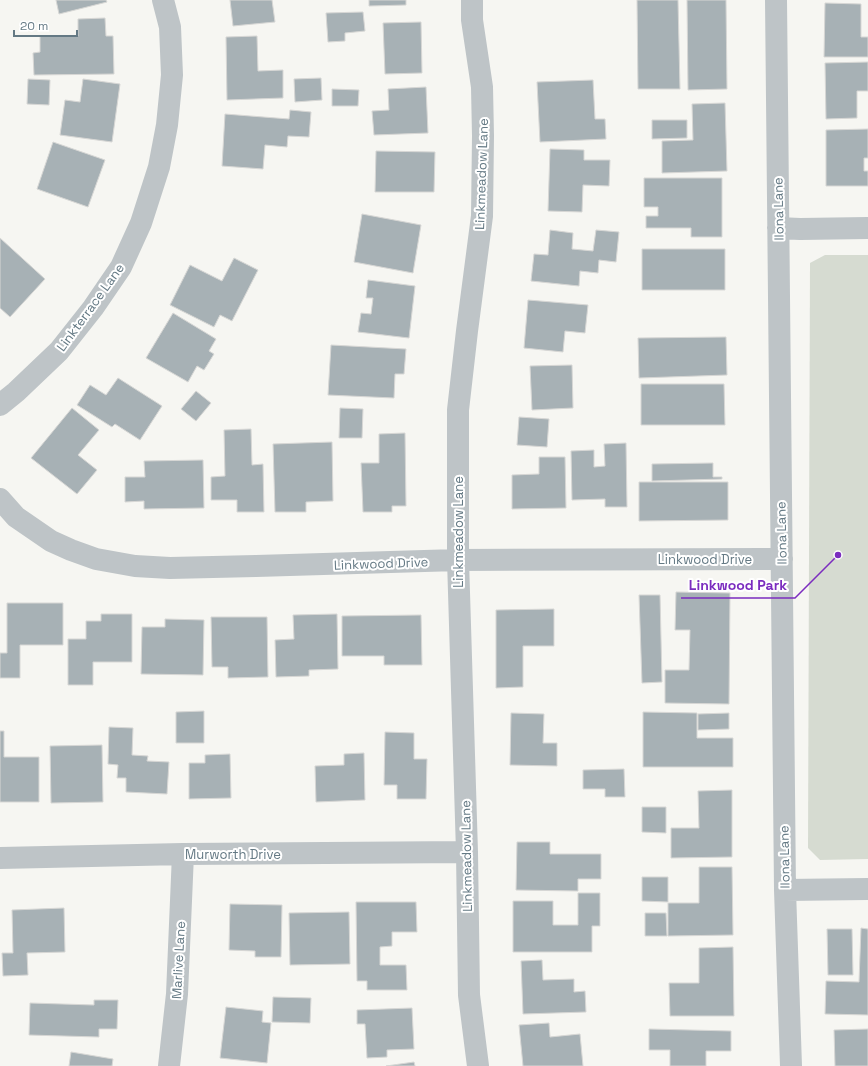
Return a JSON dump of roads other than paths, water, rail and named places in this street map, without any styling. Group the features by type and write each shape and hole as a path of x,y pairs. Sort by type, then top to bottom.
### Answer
{"street":[{"name":"Linkterrace Lane","path":"0,405 59,352 121,267 141,223 159,167 167,125 172,75 170,27 163,0"},
{"name":"Linkmeadow Lane","path":"472,0 472,20 482,86 484,136 482,216 466,331 458,410 458,560 469,995 478,1066"},
{"name":"Ilona Lane","path":"776,0 784,890 791,1066"},
{"path":"778,228 868,228"},
{"name":"Linkwood Drive","path":"0,499 16,517 51,540 71,550 96,559 135,566 170,568 458,560 782,559"},
{"name":"Murworth Drive","path":"0,858 183,854 466,852"},
{"name":"Marlive Lane","path":"169,1066 177,994 183,854"},
{"path":"784,890 868,889"}],"place":[{"name":"Linkwood Park","path":"838,555"}]}
